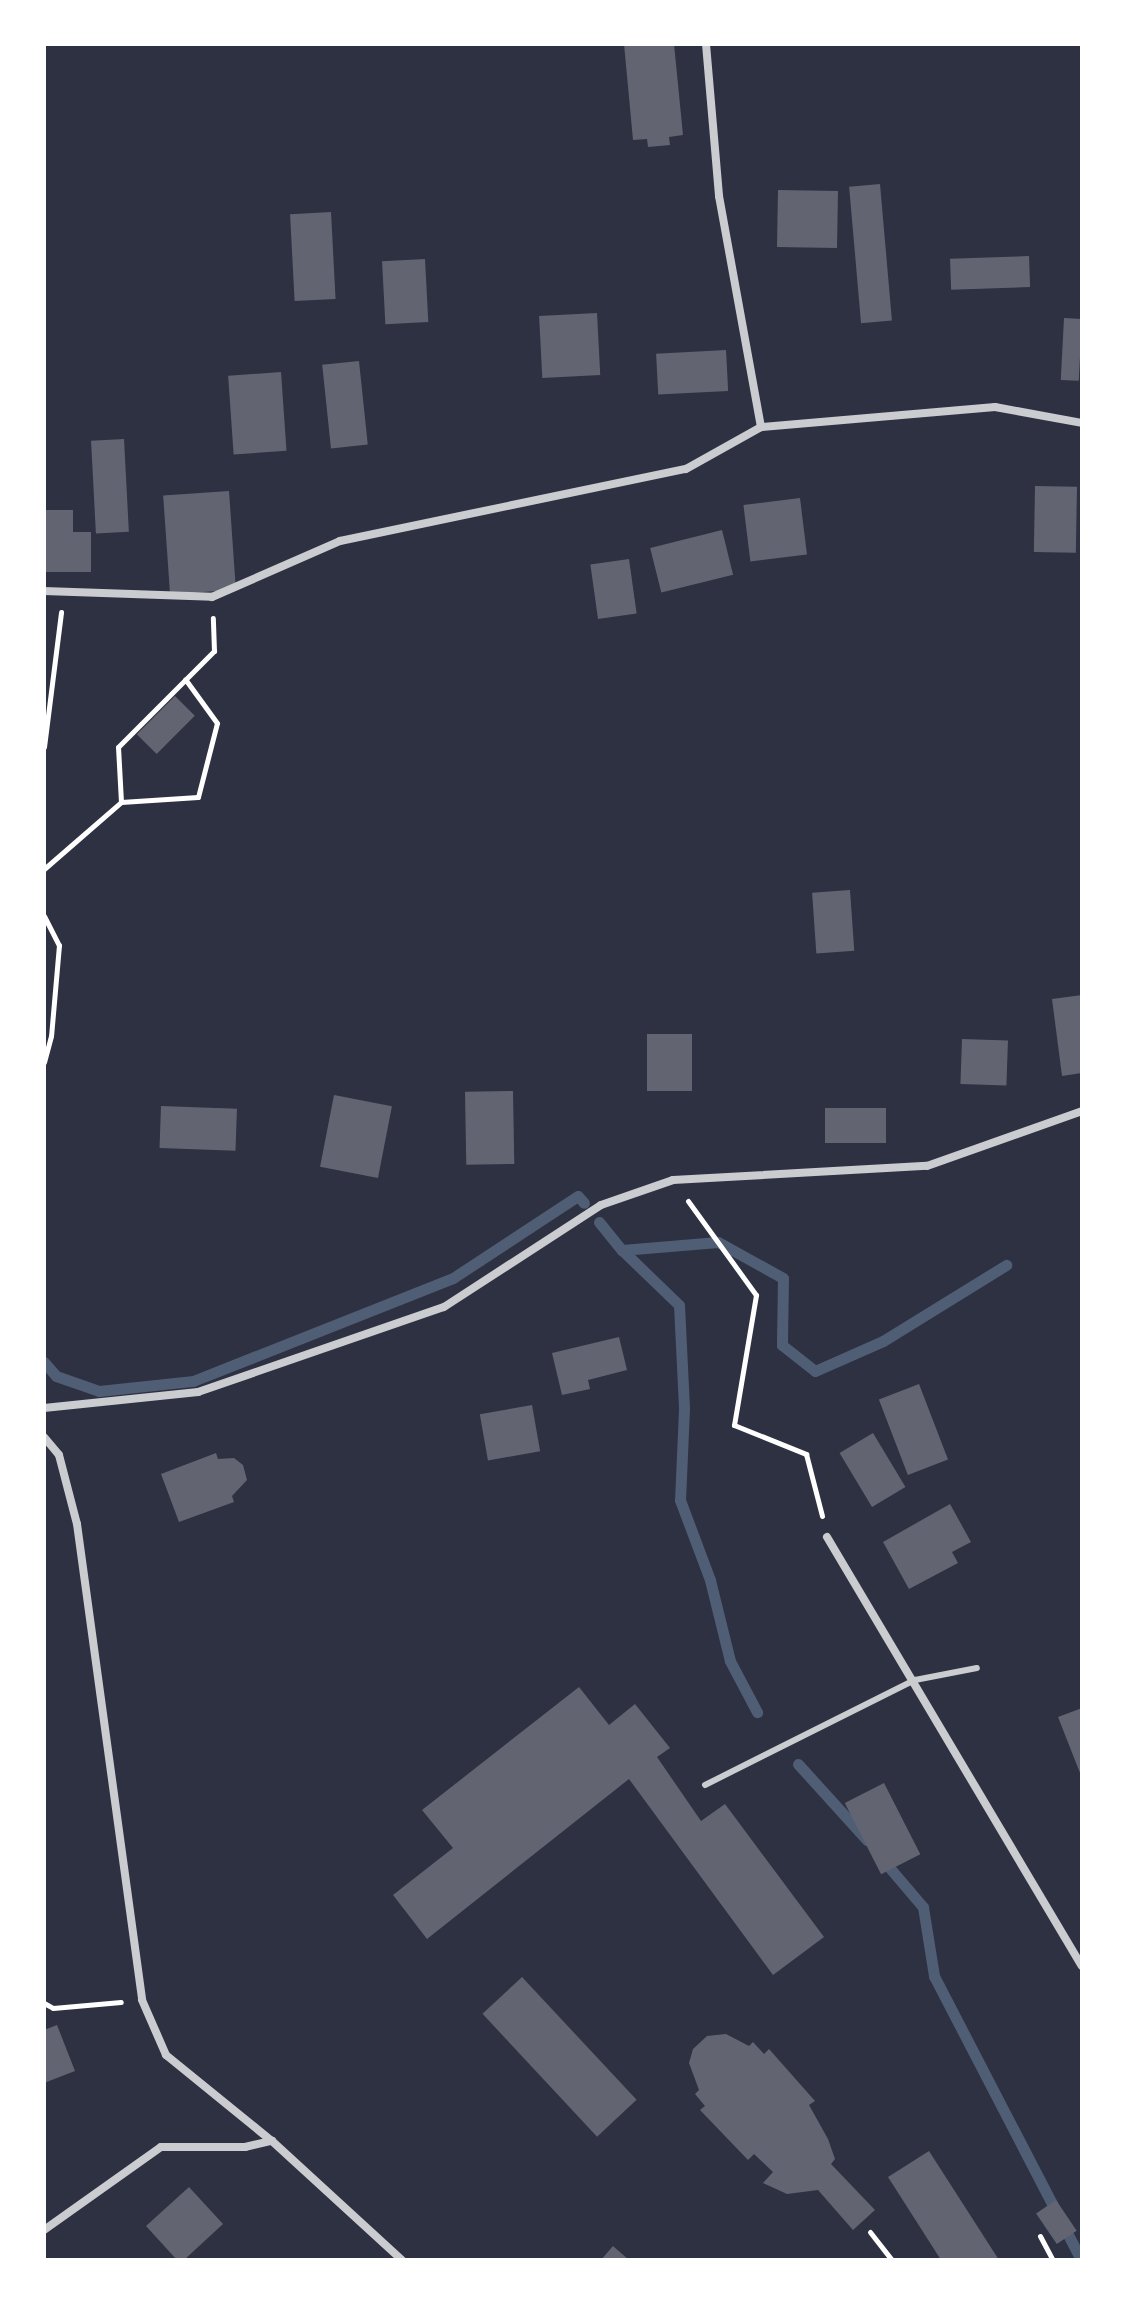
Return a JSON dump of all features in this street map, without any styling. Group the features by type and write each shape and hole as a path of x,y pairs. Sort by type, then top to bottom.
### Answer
{"street":[{"path":"706,44 719,196 761,427"},
{"path":"44,591 212,597 340,541 686,469 761,427 995,407 1082,423"},
{"path":"44,1408 198,1392 444,1307 601,1205 673,1180 927,1166 1082,1111"},
{"path":"44,1437 59,1455 77,1524 142,2000 166,2055 272,2141 402,2260"},
{"path":"827,1537 915,1680 1082,1966"},
{"path":"44,2230 161,2147 245,2147 272,2141"}],"lane":[{"path":"705,1785 915,1680 977,1668"}],"path":[{"path":"44,747 63,591"},
{"path":"121,802 118,747 214,651 212,597"},
{"path":"44,869 121,802 198,797 217,723 185,679"},
{"path":"44,916 59,945 51,1036 44,1062"},
{"path":"673,1180 756,1295 734,1425 806,1454 827,1537"},
{"path":"44,2003 53,2008 142,2000"},
{"path":"870,2232 892,2260"},
{"path":"1040,2236 1053,2260"}],"building":[{"path":"624,44 674,44 683,135 669,137 670,145 648,147 647,139 633,140"},
{"path":"880,184 892,320 861,323 849,187"},
{"path":"778,190 838,191 837,248 777,247"},
{"path":"331,212 336,299 295,301 290,214"},
{"path":"1029,256 1030,287 951,290 950,259"},
{"path":"425,259 428,322 385,324 382,261"},
{"path":"597,313 600,375 542,378 539,316"},
{"path":"1064,318 1082,319 1079,381 1061,380"},
{"path":"726,350 728,391 658,395 656,354"},
{"path":"359,361 368,445 331,448 322,365"},
{"path":"281,372 287,451 234,455 228,376"},
{"path":"124,439 129,532 96,534 91,441"},
{"path":"1035,486 1077,487 1076,553 1034,552"},
{"path":"229,491 236,590 170,594 163,496"},
{"path":"800,498 807,555 750,562 743,505"},
{"path":"44,510 73,510 73,532 91,532 91,572 44,572"},
{"path":"722,530 733,575 661,593 650,548"},
{"path":"629,559 637,613 598,619 590,564"},
{"path":"175,696 195,716 157,754 137,734"},
{"path":"850,890 854,951 816,954 812,893"},
{"path":"1082,995 1082,1073 1062,1076 1052,999"},
{"path":"647,1034 692,1034 692,1091 647,1091"},
{"path":"962,1039 1008,1041 1006,1086 960,1084"},
{"path":"513,1091 514,1164 466,1165 465,1092"},
{"path":"334,1095 392,1106 378,1178 320,1167"},
{"path":"161,1106 237,1109 235,1151 160,1148"},
{"path":"825,1108 886,1108 886,1143 825,1143"},
{"path":"619,1337 627,1370 588,1380 590,1389 562,1395 552,1353"},
{"path":"919,1384 948,1460 908,1475 879,1399"},
{"path":"532,1405 540,1451 488,1460 480,1414"},
{"path":"873,1433 905,1487 872,1507 840,1453"},
{"path":"216,1453 218,1459 234,1458 243,1465 247,1480 232,1496 234,1502 179,1522 161,1474"},
{"path":"950,1504 971,1542 952,1552 958,1563 909,1589 883,1542"},
{"path":"579,1687 609,1725 635,1704 670,1748 657,1757 701,1821 725,1804 824,1937 773,1975 629,1779 427,1939 393,1895 453,1848 422,1810"},
{"path":"1082,1708 1082,1778 1058,1717"},
{"path":"884,1783 920,1854 881,1874 845,1803"},
{"path":"522,1977 637,2100 597,2137 483,2014"},
{"path":"57,2025 75,2071 44,2083 44,2030"},
{"path":"726,2034 749,2046 753,2042 764,2054 769,2049 815,2101 809,2105 828,2139 835,2159 831,2164 875,2210 853,2230 818,2190 787,2194 763,2183 773,2172 754,2154 748,2160 700,2110 705,2106 695,2094 699,2090 689,2063 693,2049 707,2036"},
{"path":"929,2151 999,2260 941,2260 888,2177"},
{"path":"189,2187 223,2224 184,2260 177,2260 146,2226"},
{"path":"1056,2200 1077,2231 1057,2244 1036,2213"},
{"path":"613,2246 629,2260 601,2260"}],"waterway":[{"path":"44,1362 56,1376 99,1391 193,1381 453,1278 578,1196 584,1203"},
{"path":"599,1222 622,1250 718,1242 783,1278 782,1345 815,1371 883,1341 1006,1265"},
{"path":"622,1250 679,1305 684,1409 680,1500 710,1580 730,1661 757,1712"},
{"path":"798,1764 867,1840"},
{"path":"883,1860 923,1907 934,1976 1081,2260"}]}
